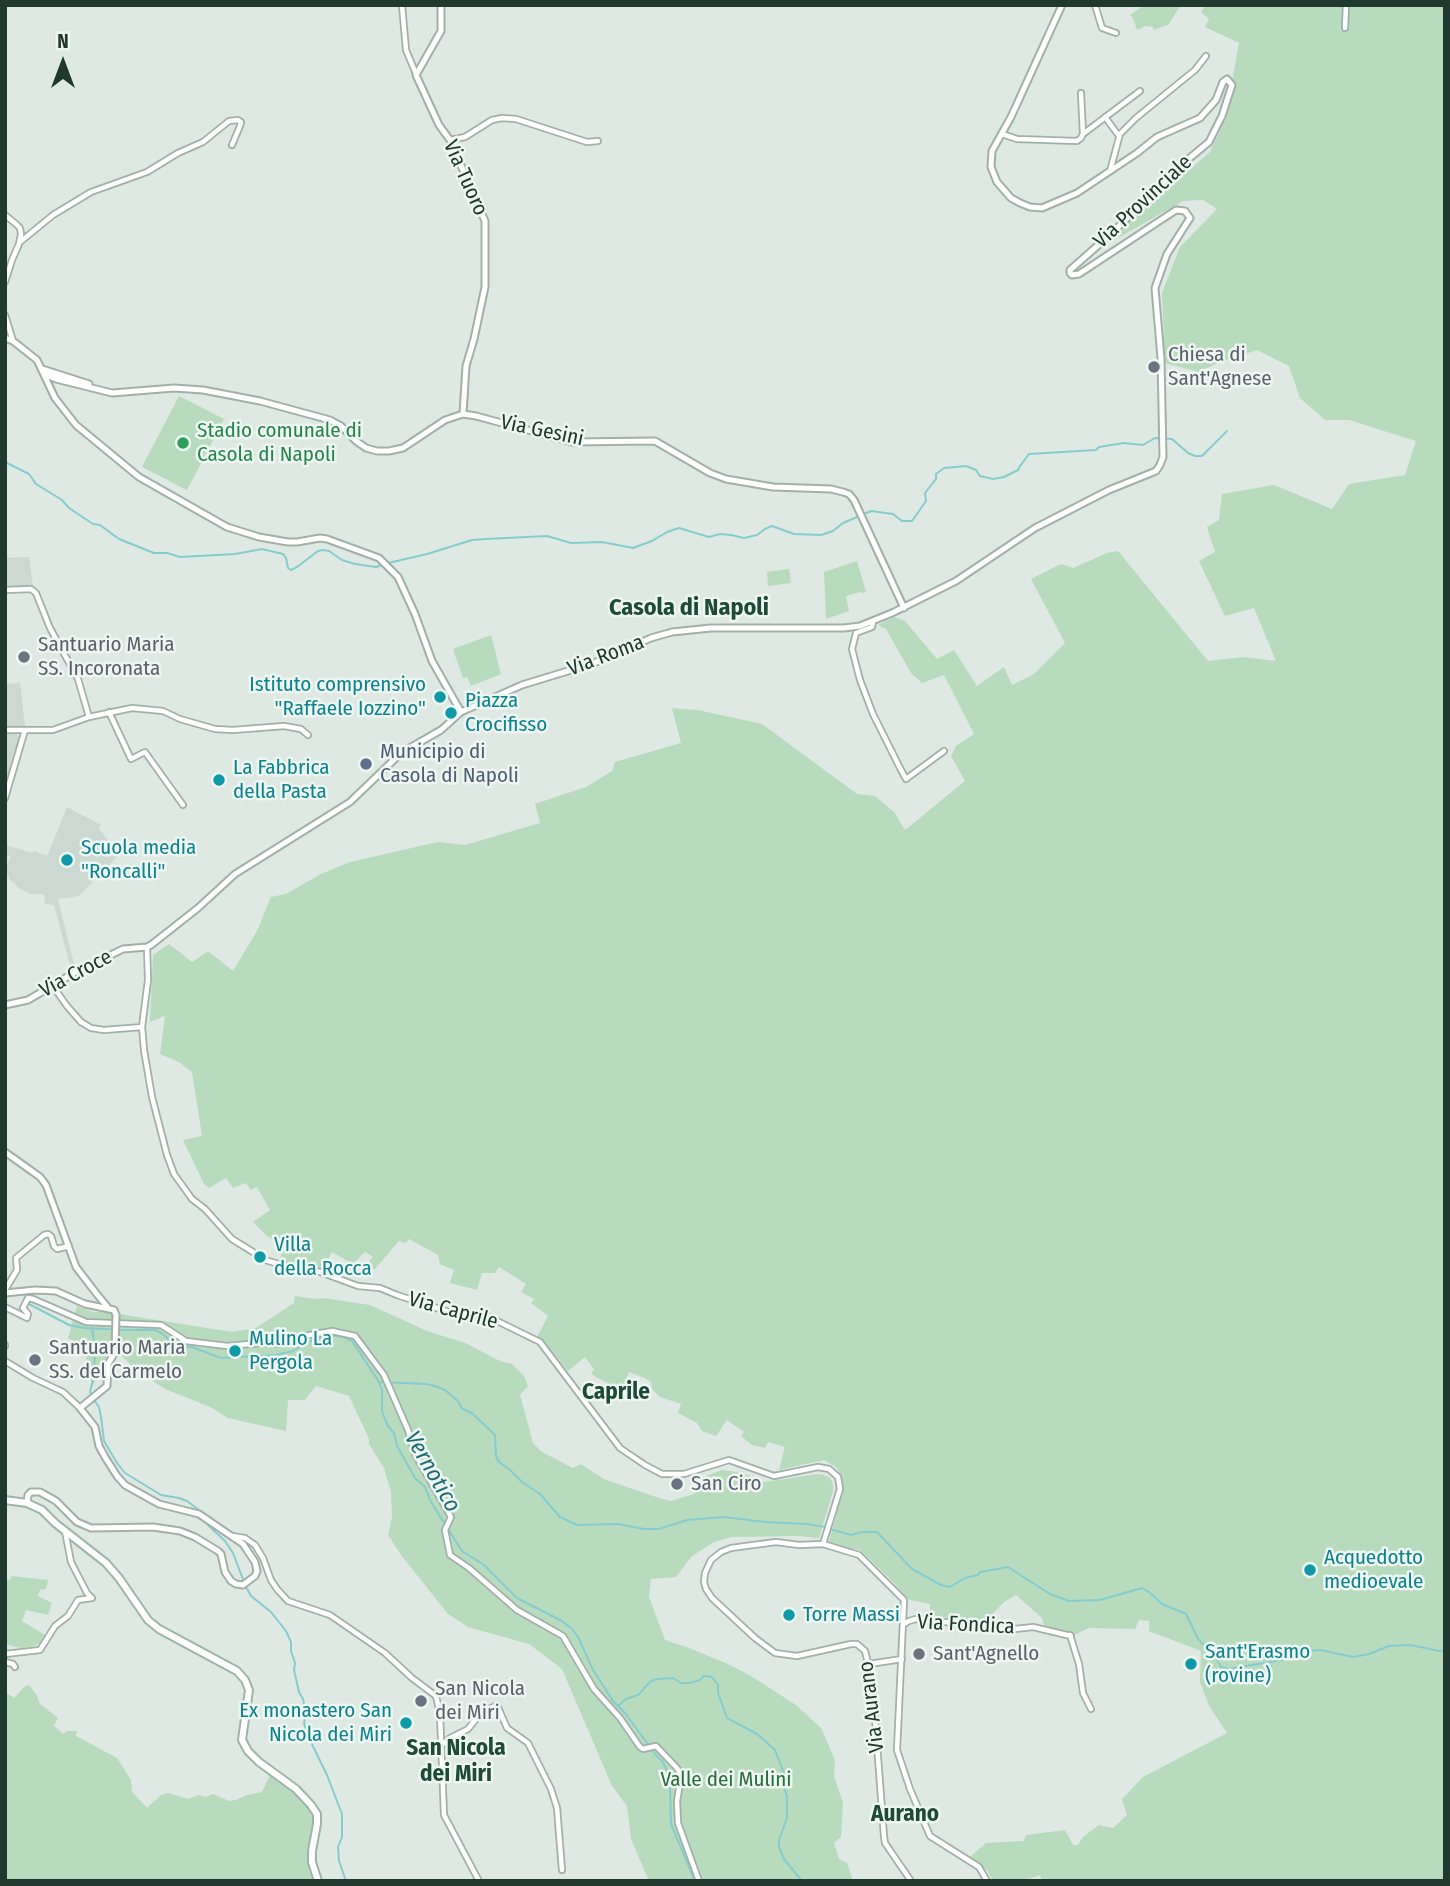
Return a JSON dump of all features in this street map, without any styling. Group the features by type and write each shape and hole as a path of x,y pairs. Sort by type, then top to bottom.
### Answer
{"main road":[{"path":"5,1500 27,1503 42,1510 106,1563 148,1620 159,1629 237,1671 245,1680 249,1690 242,1740 259,1762 296,1789 317,1814 312,1862 318,1881"}],"street":[{"path":"402,5 406,50 416,74"},
{"path":"416,74 441,31 441,5"},
{"path":"1062,5 1002,134 1017,139 1077,141 1140,91"},
{"path":"1095,5 1102,28 1116,33"},
{"path":"1345,28 1346,5"},
{"path":"1110,172 1119,136 1136,118 1195,70 1206,56"},
{"name":"Via Tuoro","path":"416,74 439,125 450,139 485,221 485,287 466,366 463,414"},
{"name":"Via Provinciale","path":"1002,134 992,151 991,167 997,182 1011,198 1030,207 1042,208 1077,193 1157,137 1200,118 1216,100 1223,82 1227,79 1233,85 1209,142 1070,270 1072,275 1079,274 1177,210 1185,211 1190,218 1167,254 1156,288 1162,422"},
{"path":"1081,93 1083,134"},
{"path":"1105,117 1119,136"},
{"path":"450,139 465,137 492,120 502,118 523,121 587,142 598,141"},
{"path":"20,242 53,215 91,192 147,172 178,153 204,142 229,121 238,120 241,122 232,145"},
{"path":"5,215 20,228 20,242 5,282"},
{"path":"5,315 13,341"},
{"path":"5,338 60,373 123,393"},
{"path":"37,360 55,398 76,425 139,477 227,527 288,542 327,539 379,558 398,577 432,661 461,712"},
{"path":"43,371 56,379 112,393 174,388 203,390 260,401 330,421 341,426 366,448 377,451 402,448 452,417 463,414"},
{"path":"43,371 60,373"},
{"name":"Via Gesini","path":"463,414 572,442 656,441 710,473 726,479 773,487 831,489 849,494 904,607"},
{"name":"Via Roma","path":"147,947 198,908 235,874 350,802 401,753 441,730 461,712 522,685 594,663 651,638 672,632 711,628 852,628 873,621 968,574 1035,528 1118,485 1156,471 1163,457 1162,422"},
{"path":"5,590 31,589 36,593 50,628 78,679 89,717"},
{"path":"873,621 872,627 856,633 852,649 864,691 890,751 906,779 944,751"},
{"path":"5,730 53,730 89,717 132,708 163,711 215,729 284,726 300,729 308,735"},
{"path":"108,712 131,759 145,752 183,806"},
{"path":"5,798 26,730"},
{"path":"147,947 148,980 142,1027 152,1097 167,1155 174,1174 192,1199 205,1209 232,1239 253,1252"},
{"name":"Via Croce","path":"5,1005 28,1000 123,949 147,947"},
{"path":"52,985 81,1022 91,1028 104,1030 142,1027"},
{"path":"5,1152 40,1177 46,1185 78,1271 109,1309"},
{"path":"5,1292 16,1274 16,1258 44,1235 51,1236 58,1249 69,1246"},
{"name":"Via Caprile","path":"265,1260 320,1272 358,1286 380,1288 452,1313 487,1316 540,1342 620,1448 662,1474 684,1474 729,1460 774,1476 818,1467 829,1469 838,1477 841,1489 823,1544"},
{"path":"5,1292 56,1292 90,1305 114,1310 115,1352 108,1364 107,1385 80,1409"},
{"path":"90,1305 97,1297 96,1293"},
{"path":"5,1307 27,1318 28,1314 23,1308 28,1298 33,1298 86,1322 160,1325 186,1341 227,1346 279,1344 332,1331 355,1336 387,1381 415,1454 451,1517 445,1531 450,1555 517,1610 563,1636 594,1689 620,1718 640,1747 652,1747 670,1759 679,1772 676,1811 678,1823 699,1881"},
{"path":"5,1361 63,1392 80,1409 95,1426 99,1446 125,1485 159,1504 199,1514 243,1544 255,1562 257,1571 251,1580 243,1585 231,1581 218,1550 180,1531 153,1527 90,1528 77,1522 56,1501 40,1492 31,1492 27,1503"},
{"path":"5,1654 40,1650 55,1626 68,1616 78,1600 92,1598 86,1593 71,1562 65,1531"},
{"path":"232,1536 245,1538 255,1545 271,1580 288,1601 330,1615 385,1653 436,1696 440,1714 444,1815 479,1881"},
{"name":"Via Aurano","path":"823,1544 776,1542 731,1548 711,1560 704,1582 712,1598 775,1653 797,1656 857,1644 865,1651 872,1679 885,1843 911,1881"},
{"path":"823,1544 859,1555 904,1600 897,1750 927,1832 979,1867 987,1881"},
{"name":"Via Fondica","path":"904,1625 909,1620 916,1619 981,1628 1032,1627 1071,1636 1083,1693 1091,1709"},
{"path":"869,1664 902,1659"},
{"path":"5,1662 15,1667"},
{"path":"442,1745 468,1729 476,1719 497,1705 507,1728 528,1742 551,1788 557,1808 562,1870"}],"shaded area":[{"path":"29,557 33,586 5,587 5,558"},
{"path":"20,683 25,726 5,728 5,684"},
{"path":"5,734 17,734 20,739 5,795"},
{"path":"67,807 101,825 99,828 117,857 79,896 58,899 75,968 71,970 54,905 45,904 44,894 30,894 19,888 10,880 5,868 11,856 5,854 5,845 33,853 33,850 47,856"}],"green space":[{"path":"1145,5 1181,5 1168,25 1153,30 1153,27 1145,26 1137,30 1130,15"},
{"path":"1205,5 1445,5 1445,1881 1042,1881 1040,1875 1023,1881 993,1881 987,1870 970,1857 986,1843 1024,1841 1026,1835 1065,1830 1073,1845 1078,1845 1083,1837 1099,1825 1113,1828 1127,1815 1122,1799 1143,1777 1227,1733 1209,1706 1200,1682 1201,1651 1149,1631 1149,1621 1139,1620 1135,1629 1089,1628 1076,1634 1044,1626 1042,1618 1016,1595 1004,1602 984,1623 930,1615 930,1604 906,1597 860,1550 829,1542 843,1490 841,1475 836,1467 824,1460 779,1470 785,1447 768,1442 765,1448 752,1445 741,1436 744,1432 727,1420 716,1436 702,1431 697,1423 678,1413 681,1404 660,1397 652,1389 651,1382 629,1372 617,1401 607,1383 591,1374 594,1369 585,1357 568,1371 537,1337 548,1316 531,1303 534,1299 521,1292 526,1284 499,1267 495,1273 482,1273 477,1290 450,1283 454,1270 440,1264 438,1255 409,1239 405,1243 399,1241 374,1270 367,1264 373,1257 365,1252 353,1264 332,1252 323,1269 278,1261 285,1248 253,1222 270,1210 257,1187 251,1190 246,1183 233,1188 226,1178 209,1188 204,1184 183,1140 202,1136 192,1072 179,1062 160,1054 165,1016 150,1022 153,955 169,944 192,962 208,951 233,971 257,931 271,897 286,894 321,874 350,862 438,842 465,845 540,823 535,804 586,787 612,771 615,762 681,743 672,708 698,710 762,724 857,794 875,796 894,812 905,830 965,781 951,756 956,746 974,734 944,675 922,683 911,673 886,629 878,625 895,617 905,621 937,659 954,650 977,686 1004,667 1012,685 1034,674 1065,643 1031,579 1061,564 1073,568 1118,551 1208,661 1243,657 1276,661 1254,608 1225,616 1199,561 1215,552 1207,527 1219,520 1222,494 1274,485 1332,509 1349,484 1405,475 1416,441 1349,420 1325,420 1300,398 1289,366 1257,350 1199,372 1165,363 1162,293 1180,247 1217,209 1203,200 1183,201 1111,242 1131,220 1209,153 1225,120 1239,43 1205,27 1209,19 1201,12"},
{"name":"Stadio comunale di Casola di Napoli","path":"179,396 224,419 187,490 142,467"},
{"path":"857,561 866,592 846,596 849,611 826,619 824,572"},
{"path":"789,569 791,583 768,586 767,572"},
{"path":"491,635 501,674 471,686 467,677 463,678 453,649"},
{"name":"Valle dei Mulini","path":"295,1296 370,1305 427,1331 465,1343 500,1361 512,1364 524,1376 528,1386 520,1395 533,1443 542,1452 573,1468 581,1464 604,1479 659,1498 671,1501 694,1494 706,1476 722,1470 758,1478 764,1482 818,1474 830,1478 833,1491 819,1538 732,1537 714,1542 692,1556 676,1577 651,1579 649,1597 665,1640 728,1664 751,1676 796,1705 821,1728 835,1760 834,1776 843,1803 841,1837 834,1843 839,1859 847,1863 853,1881 649,1881 631,1839 627,1806 612,1786 562,1669 529,1644 468,1627 448,1614 388,1535 392,1517 391,1492 384,1468 369,1444 349,1396 316,1386 305,1400 288,1400 286,1431 228,1418 210,1407 165,1389 136,1370 121,1355 109,1350 106,1353 106,1365 92,1386 84,1348 68,1338 77,1306 93,1312 232,1332 256,1328 294,1303"},
{"path":"12,1576 48,1580 46,1589 40,1590 38,1596 52,1603 48,1615 26,1610 22,1621 45,1635 39,1644 31,1647 20,1648 5,1644 5,1580 10,1580"},
{"path":"29,1685 40,1704 58,1718 54,1726 63,1734 77,1731 76,1736 117,1758 131,1780 132,1792 147,1808 161,1795 168,1793 188,1799 213,1794 229,1801 236,1800 262,1792 270,1775 276,1777 301,1797 314,1817 307,1852 316,1881 5,1881 5,1692 14,1698"}],"waterway":[{"path":"388,563 472,540 547,536 571,543 602,542 633,548 679,528 709,537 720,534 744,538 757,535 772,526 794,534 821,535 871,511 893,514 902,521 912,521 926,501 925,493 936,479 936,474 944,468 966,466 976,470 980,476 993,479 1018,470 1029,454 1096,450 1099,447 1124,443 1143,445 1155,438 1172,439 1188,453 1202,456 1227,431"},
{"path":"5,462 29,474 36,484 93,524 100,525 119,539 154,553 180,557 235,554 262,549 283,554 291,570 323,550 355,564 376,567 382,565"},
{"name":"Vernotico","path":"29,1304 69,1325 84,1328 155,1330 175,1346 192,1347 221,1358 276,1355 293,1351 325,1335 340,1336 352,1341 379,1382 382,1390 382,1412 394,1433 397,1446 415,1478 425,1487 445,1524"},
{"path":"92,1328 95,1348 94,1376 90,1392 92,1395"},
{"path":"379,1382 426,1384 445,1390 459,1402 461,1408 473,1414 495,1435 499,1462 540,1494 560,1517 577,1525 618,1524 659,1529 687,1520 724,1517 825,1527"},
{"path":"94,1400 99,1407 104,1441 125,1473 161,1495 187,1501 203,1513"},
{"path":"208,1525 233,1553 244,1582"},
{"name":"Vernotico","path":"448,1529 462,1551 484,1565 517,1598 562,1621 578,1637 593,1670 613,1701 663,1762 670,1785 671,1824 695,1881"},
{"path":"830,1529 851,1535 877,1532 912,1569 950,1587 980,1572 1008,1567 1050,1594 1069,1601 1100,1600 1142,1588 1162,1604 1186,1614 1198,1639 1215,1656 1221,1667 1228,1669 1297,1657 1308,1651 1321,1650 1353,1657 1389,1646 1411,1645 1445,1650"},
{"path":"246,1587 251,1596 271,1612 291,1642 294,1670 306,1714 304,1723 307,1734 342,1814 342,1837 338,1847 339,1861 346,1881"},
{"path":"619,1705 638,1695 651,1681 673,1678 681,1683 689,1683 704,1676 712,1677 718,1685 718,1693 727,1718 757,1734 775,1750 785,1776 783,1785 787,1796 787,1818 779,1847 784,1859 802,1881"}],"tunnel":[{"path":"253,1252 265,1260"}],"place":[{"name":"Chiesa di Sant'Agnese","path":"1154,367"},
{"name":"Stadio comunale di Casola di Napoli","path":"183,443"},
{"name":"Santuario Maria SS. Incoronata","path":"24,657"},
{"name":"Istituto comprensivo \"Raffaele Iozzino\"","path":"440,697"},
{"name":"Piazza Crocifisso","path":"451,713"},
{"name":"Municipio di Casola di Napoli","path":"366,764"},
{"name":"La Fabbrica della Pasta","path":"219,780"},
{"name":"Scuola media \"Roncalli\"","path":"67,860"},
{"name":"Villa della Rocca","path":"260,1257"},
{"name":"Mulino La Pergola","path":"235,1351"},
{"name":"Santuario Maria SS. del Carmelo","path":"35,1360"},
{"name":"San Ciro","path":"677,1484"},
{"name":"Acquedotto medioevale","path":"1310,1570"},
{"name":"Torre Massi","path":"789,1615"},
{"name":"Sant'Agnello","path":"919,1654"},
{"name":"Sant'Erasmo (rovine)","path":"1191,1664"},
{"name":"San Nicola dei Miri","path":"421,1701"},
{"name":"Ex monastero San Nicola dei Miri","path":"406,1723"}],"district":[{"name":"Casola di Napoli","path":"689,608"},
{"name":"Caprile","path":"616,1393"},
{"name":"San Nicola dei Miri","path":"456,1762"},
{"name":"Aurano","path":"905,1815"}]}
